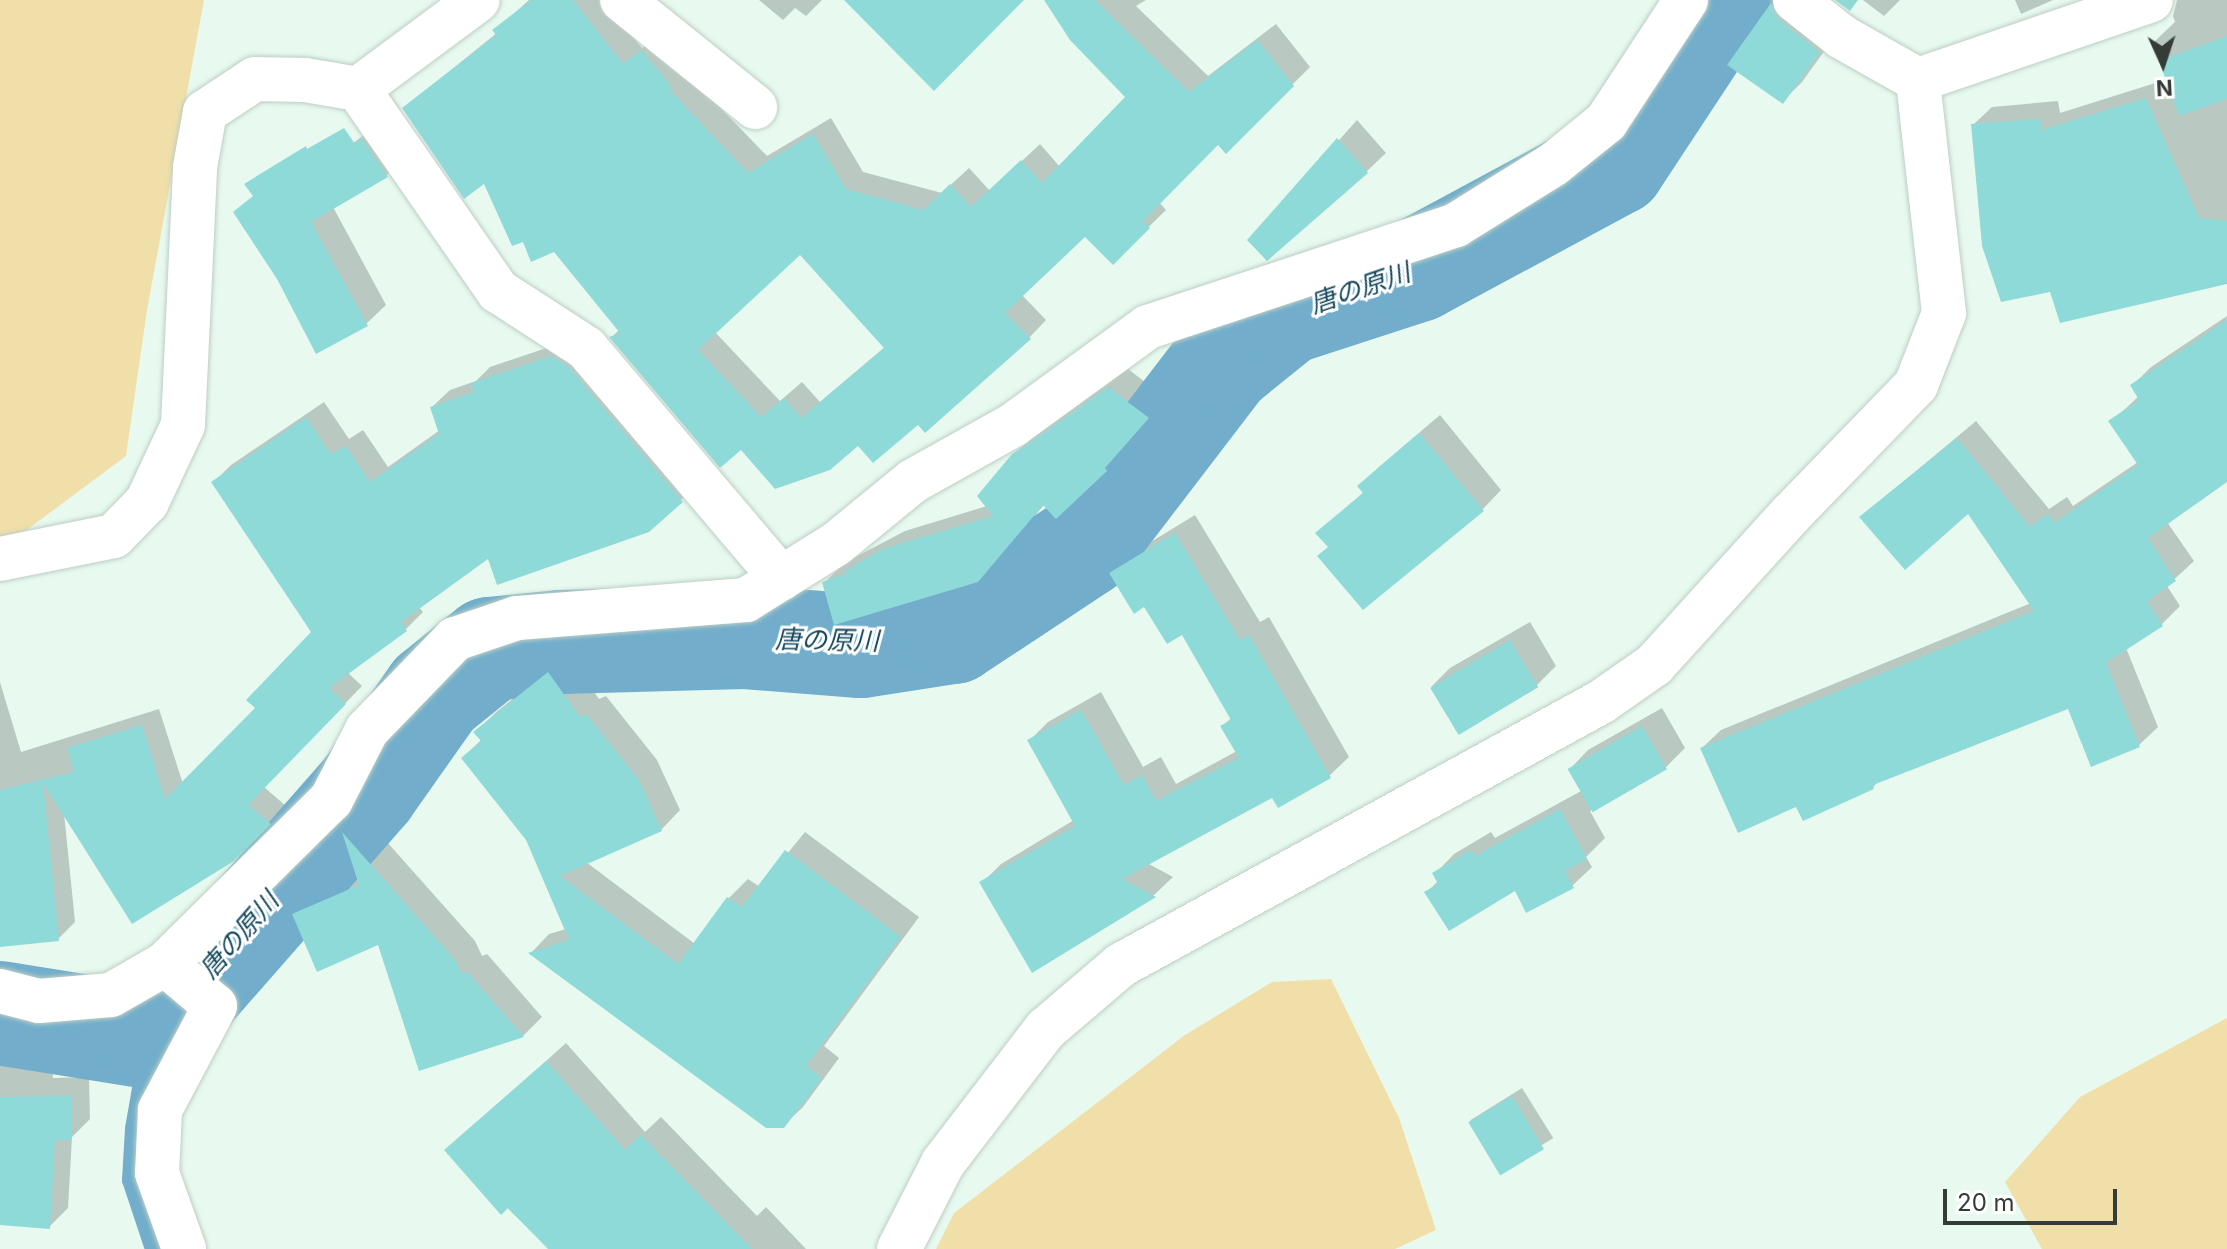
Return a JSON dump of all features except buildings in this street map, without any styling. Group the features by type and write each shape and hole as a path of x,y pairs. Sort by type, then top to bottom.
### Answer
{"street":[{"path":"358,89 478,0"},
{"path":"622,0 755,107"},
{"path":"0,991 39,1001 111,995 165,964 331,800 367,730 455,639 517,618 746,600 836,544 913,481 1013,425 1148,327 1456,225 1541,171 1606,122 1686,0"},
{"path":"1795,0 1842,37 1918,80 2151,0"},
{"path":"0,559 114,536 147,502 183,425 195,167 205,112 255,79 305,80 358,89 498,291 586,348 781,578"},
{"path":"899,1249 943,1163 1046,1029 1121,965 1601,702 1654,665 1791,514 1916,385 1944,313 1918,80"},
{"path":"165,964 215,1006 160,1110 157,1173 184,1249"}],"shaded area":[{"path":"0,0 204,0 147,310 126,456 20,535 0,538"},
{"path":"1331,979 1399,1118 1436,1230 1395,1249 936,1249 954,1213 1185,1035 1272,982"},
{"path":"2227,1018 2227,1249 2042,1249 2005,1182 2080,1097"}],"waterway":[{"name":"唐の原川","path":"0,1013 150,1037 367,789 434,694 490,649 561,642 743,637 861,646 953,632 1083,546 1222,364 1285,313 1417,270 1614,164 1722,0"},
{"path":"150,1037 134,1129 131,1180 154,1249"}]}
